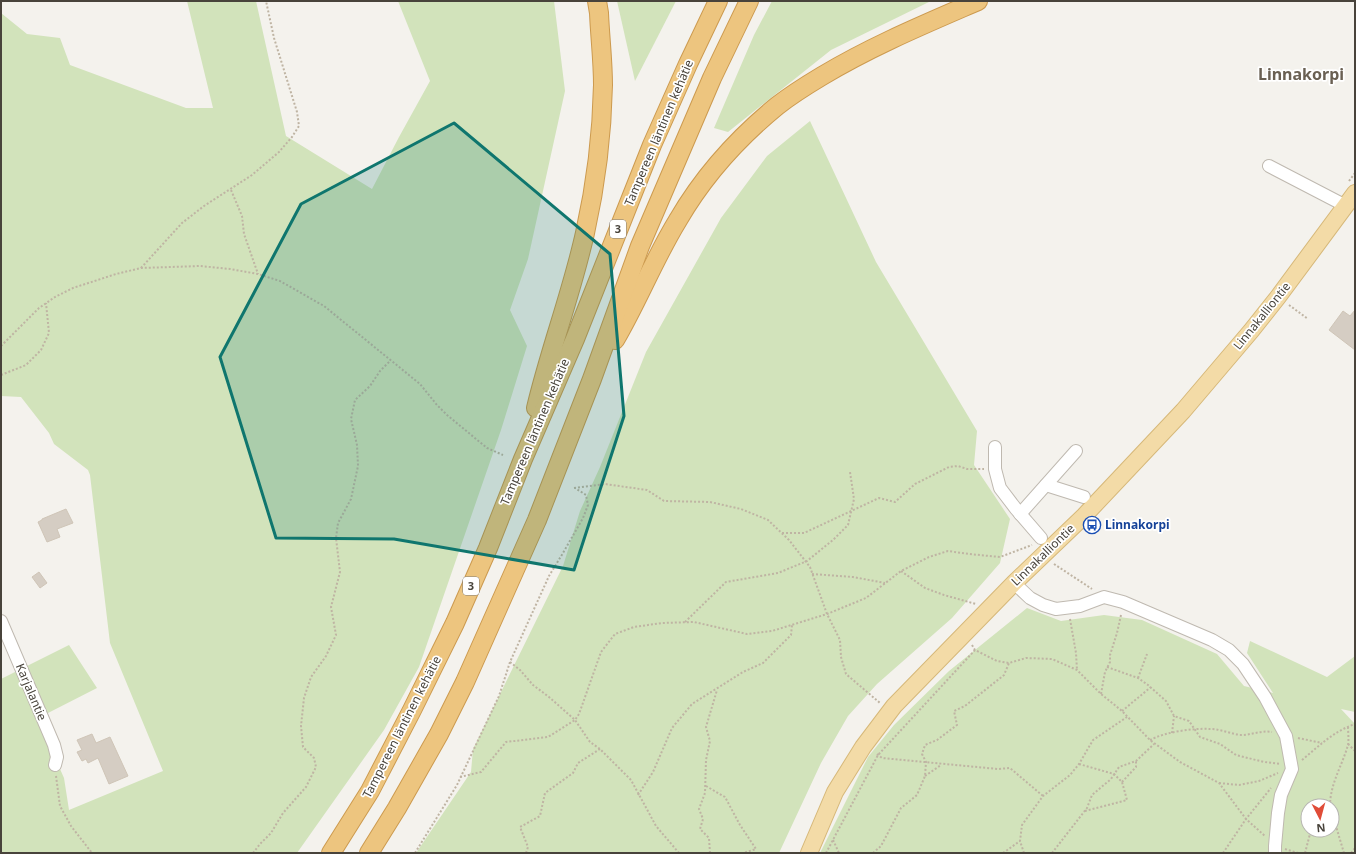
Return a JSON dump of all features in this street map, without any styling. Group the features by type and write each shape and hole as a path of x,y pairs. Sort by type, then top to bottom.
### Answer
{"highway":[{"path":"523,459 541,387 585,233 594,187 602,112 603,83 597,1"},
{"name":"Tampereen läntinen kehätie","path":"331,853 370,791 412,710 454,623 488,548 523,459 575,339 652,145 718,1"},
{"name":"3","path":"369,853 397,808 465,682 537,520 592,379 640,246 712,78 748,1"},
{"path":"592,379 627,318 660,251 678,219 717,165 733,147 778,105 809,84 836,68 883,44 978,1"}],"main road":[{"name":"Linnakalliontie","path":"809,853 835,792 863,747 894,706 1014,584 1084,516 1183,411 1269,308 1345,199"}],"street":[{"path":"1269,166 1345,199"},
{"path":"995,447 995,469 1000,488 1038,541"},
{"path":"1020,514 1076,452"},
{"path":"1046,485 1084,497"},
{"path":"1014,584 1030,598 1043,605 1056,609 1080,606 1104,597 1123,602 1205,637 1229,650 1243,664 1265,697 1286,736 1292,767 1281,795 1275,849"},
{"name":"Karjalantie","path":"1,620 54,745 57,757 55,765"}],"path":[{"path":"141,268 182,223 204,206 231,190 279,152 292,137 298,126 298,112 274,38 266,1"},
{"path":"1345,199 1355,172"},
{"path":"231,190 242,216 244,234 258,274"},
{"path":"1,346 39,308 46,303 73,288 116,274 141,268 200,266 230,268 258,274 280,281 324,306 420,384 447,415 487,448 503,455"},
{"path":"1,375 26,365 41,350 49,333 46,303"},
{"path":"253,853 272,833 283,813 306,787 316,767 314,758 303,747 301,726 304,698 311,677 326,656 336,635 331,607 340,572 336,538 337,530 338,523 351,499 358,466 357,446 351,419 355,400 370,386 380,371 390,361"},
{"path":"782,533 804,533 879,498 895,502 915,484 949,467 958,466 968,469 995,469"},
{"path":"685,622 726,582 778,573 806,561 833,540 848,526 854,499 850,472"},
{"path":"415,853 456,785 499,696 510,662 549,576 583,518 588,505 586,496 574,488 605,484 646,490 664,501 710,502 741,509 768,520 789,540 806,561 827,614 840,640 841,657 846,674 880,703 876,708"},
{"path":"1030,549 1038,541"},
{"path":"460,777 481,772 506,742 548,737 575,720 579,714 601,652 615,634 634,627 662,623 685,622 694,622 747,634 772,631 827,614 866,598 901,571 929,557 948,551 1000,557 1038,541"},
{"path":"1053,563 1104,597"},
{"path":"901,571 925,588 976,604 970,609"},
{"path":"812,574 853,577 885,583"},
{"path":"1068,608 1076,653 1077,670"},
{"path":"1101,694 1121,614"},
{"path":"638,795 654,772 672,728 692,704 743,672 763,663 791,635 792,624"},
{"path":"964,634 975,650 997,661 1008,663 1026,658 1052,659 1077,670 1101,694 1122,711 1154,744 1180,762 1219,784 1246,819 1275,849"},
{"path":"826,853 878,755 975,650"},
{"path":"1138,678 1147,654"},
{"path":"510,662 520,670 533,685 575,720 590,742 600,749 631,780 656,826 679,853"},
{"path":"873,853 881,846 901,808 917,796 925,776 926,762 922,754 925,745 937,740 957,725 954,711 964,706 1004,675 1008,663"},
{"path":"1107,667 1138,678 1166,701 1174,716 1172,733"},
{"path":"1122,711 1151,688"},
{"path":"710,853 709,838 700,829 703,819 699,809 705,793 706,760 710,741 706,727 718,689"},
{"path":"1174,716 1189,721 1200,736 1220,744 1236,755 1292,767"},
{"path":"1024,853 1020,841 1022,825 1043,796 1070,775 1079,764 1093,740 1127,717"},
{"path":"1330,798 1335,778 1348,744 1348,726"},
{"path":"1150,740 1172,733 1211,729 1242,735 1266,731 1322,743"},
{"path":"1052,853 1087,808 1092,795 1112,779 1119,766 1136,761 1154,744"},
{"path":"1348,744 1355,751"},
{"path":"863,747 873,751 882,758 998,769 1010,768 1043,796"},
{"path":"526,853 528,847 520,827 540,816 544,793 573,773 578,764 600,749"},
{"path":"1122,782 1136,767 1136,761"},
{"path":"925,776 942,764"},
{"path":"1079,764 1114,774 1122,782 1127,800 1084,812"},
{"path":"55,765 60,806 71,826 92,853"},
{"path":"1219,784 1239,785 1259,781 1292,767"},
{"path":"705,786 725,797 756,849 742,853"},
{"path":"1305,853 1309,838"},
{"path":"1339,838 1344,853"},
{"path":"833,840 839,853"},
{"path":"1003,853 1020,841"},
{"path":"1351,853 1355,848"}],"highlighted area":[{"path":"454,123 610,254 624,416 574,570 394,539 276,538 220,357 301,204"}],"green space":[{"path":"187,1 256,1 286,136 372,189 430,81 398,1 554,1 565,91 528,259 510,310 527,346 501,430 419,667 384,730 297,853 1,853 1,679 69,645 97,688 37,717 64,778 69,810 163,771 110,643 90,475 88,470 54,444 49,433 21,397 1,396 1,13 27,34 60,38 70,65 186,108 213,108"},
{"path":"617,1 676,1 635,81"},
{"path":"772,1 931,1 831,50 728,132 714,128 754,35"},
{"path":"810,121 876,262 977,431 974,465 1010,519 1000,563 952,618 877,684 848,716 821,763 779,853 416,853 471,772 473,749 563,566 580,511 600,467 646,352 721,218 767,156"},
{"path":"1027,608 1061,621 1104,615 1142,620 1217,654 1244,686 1273,693 1247,653 1250,641 1327,677 1355,656 1355,712 1341,709 1355,724 1355,853 820,853 868,757 894,725 949,671"}],"building":[{"path":"1355,310 1355,350 1329,330 1343,311 1350,316"},
{"path":"66,509 73,523 57,529 60,537 47,542 38,522"},
{"path":"39,572 47,583 40,588 32,577"},
{"path":"92,734 96,743 110,737 128,776 109,784 98,758 88,763 86,759 82,761 77,752 82,750 77,740"}],"place":[{"name":"Linnakorpi","path":"1092,525"}],"district":[{"name":"Linnakorpi","path":"1301,74"}]}
